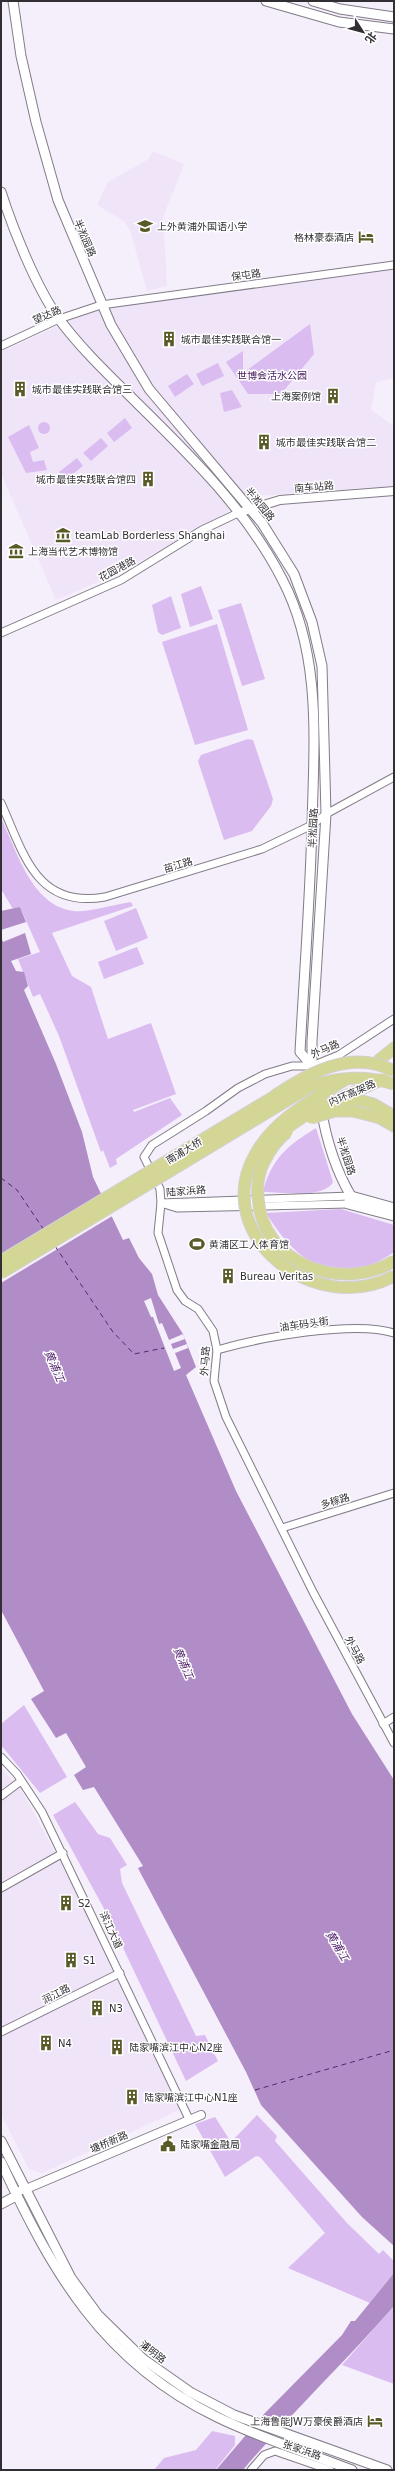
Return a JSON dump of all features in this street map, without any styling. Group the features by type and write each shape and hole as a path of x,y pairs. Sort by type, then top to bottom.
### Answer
{"highway":[{"path":"379,1060 394,1048"},
{"path":"394,1052 295,1111 279,1123 265,1139 250,1167 245,1200 249,1219 256,1235 269,1253 282,1265 316,1284 352,1288 372,1284 394,1276"},
{"name":"南浦大桥","path":"1,1261 270,1099 294,1082 328,1066 350,1062 371,1062 394,1071"},
{"name":"内环高架路","path":"394,1075 310,1112 281,1131 265,1149 254,1171 251,1190 254,1216 263,1235 287,1262 304,1273 325,1279 347,1281 375,1277 394,1269"},
{"name":"南浦大桥","path":"1,1274 311,1086 333,1079 363,1077 394,1084"},
{"path":"295,1111 312,1105 339,1100 359,1100 394,1109"},
{"path":"373,1104 394,1116"},
{"path":"394,1126 380,1118 353,1111 335,1111 314,1116 284,1135 270,1151 260,1169 257,1185 258,1206 269,1235 281,1250 301,1264 318,1271 346,1275 366,1273 394,1261"}],"main road":[{"name":"半淞园路","path":"13,1 21,56 36,122 58,200 111,326 149,389 262,523 294,574 312,622 322,666 326,814 312,1066 324,1122 335,1163 350,1200"},
{"path":"266,1 339,22 394,30"},
{"path":"313,1 340,9 394,17"},
{"name":"半淞园路","path":"1,192 20,243 59,319 107,374 179,444 238,513 263,546 283,580 306,641 312,673 314,722 312,825 300,1052 312,1066"},
{"name":"陆家浜路","path":"350,1200 394,1208"},
{"name":"陆家浜路","path":"350,1200 394,1216"},
{"name":"浦明路","path":"1,2141 71,2278 98,2315 123,2342 156,2369 231,2418 297,2437 387,2470"},
{"name":"浦明路","path":"1,2162 16,2194 58,2272 84,2311 111,2342 139,2368 176,2394 290,2446 352,2470"},
{"name":"塘桥新路","path":"1,2200 16,2194"},
{"name":"塘桥新路","path":"1,2204 16,2194"}],"street":[{"name":"保屯路","path":"101,305 394,265"},
{"name":"望达路","path":"1,346 59,319 101,305"},
{"name":"南车站路","path":"238,513 250,508 280,500 394,491"},
{"name":"花园港路","path":"1,633 121,580 202,530 238,513"},
{"name":"苗江路","path":"1,803 27,860 39,880 60,894 88,900 111,896 255,851 312,825 326,814 394,777"},
{"name":"外马路","path":"394,1019 350,1048 312,1066 292,1066 258,1077 238,1088 206,1111 166,1135 146,1150 144,1161 160,1189 162,1203 158,1226 158,1238 177,1290 185,1301 198,1309 213,1331 217,1350 214,1381 226,1417 394,1743"},
{"name":"陆家浜路","path":"162,1203 177,1208 350,1200"},
{"name":"油车码头街","path":"217,1350 317,1331 368,1330 394,1333"},
{"name":"多稼路","path":"282,1528 394,1493"},
{"path":"383,1724 394,1717"},
{"name":"滨江大道","path":"1,1757 21,1781 42,1812 63,1853 189,2119"},
{"path":"1,1796 21,1781"},
{"path":"1,1888 63,1853"},
{"name":"润江路","path":"1,2032 120,1973"},
{"name":"塘桥新路","path":"16,2194 201,2115"},
{"name":"张家浜路","path":"251,2470 264,2455 275,2451 330,2470"}],"shaded area":[{"name":"上外黄浦外国语小学","path":"153,151 184,164 163,217 167,286 147,291 130,230 124,221 97,205 108,182 149,159"},
{"path":"394,269 394,378 376,382 371,410 394,426 394,486 255,496 123,571 56,600 1,473 1,352 93,310 148,299"},
{"path":"1,1769 20,1788 65,1871 186,2107 42,2173 29,2169 1,2114"}],"green space":[{"name":"世博会活水公园","path":"310,324 314,354 281,394 248,394 226,362 243,351 243,373"},
{"path":"218,363 224,376 202,386 196,374"},
{"path":"187,374 194,384 175,397 168,386"},
{"path":"232,390 242,407 224,412 220,393"},
{"path":"125,418 132,428 114,442 107,433"},
{"path":"42,422 46,422 50,428 46,434 42,434 38,430 38,426"},
{"path":"29,425 39,448 30,452 33,462 44,460 47,470 26,473 8,437"},
{"path":"101,438 108,446 91,461 83,453"},
{"path":"77,458 83,466 65,480 59,472"},
{"path":"201,586 213,619 190,627 181,594"},
{"path":"171,596 181,628 162,635 158,632 152,605"},
{"path":"241,603 265,679 242,686 218,610"},
{"path":"217,624 248,730 195,745 162,642"},
{"path":"248,739 253,740 273,799 271,806 252,831 224,840 198,761 201,755"},
{"path":"1,818 27,875 46,899 59,907 73,911 94,910 131,902 133,906 52,933 72,976 91,987 108,1039 151,1023 176,1094 133,1110 134,1112 170,1098 182,1115 116,1159 117,1164 110,1168 103,1150 101,1152 59,1036 40,994 33,997 18,959 40,952 20,907 13,909 1,889"},
{"path":"136,908 148,938 116,951 104,921"},
{"path":"137,947 144,964 104,979 98,962"},
{"path":"316,1128 333,1182 321,1191 312,1193 263,1192 266,1180 271,1170 282,1154 289,1147"},
{"path":"341,1209 394,1225 394,1252 374,1264 355,1270 337,1271 321,1267 292,1247 278,1231 266,1213"},
{"path":"24,1705 67,1777 40,1793 1,1745 1,1724"},
{"path":"75,1802 98,1834 110,1838 127,1865 120,1869 122,1883 196,2036 205,2035 218,2061 186,2081 108,1916 53,1815"},
{"path":"257,2115 277,2136 275,2141 347,2223 379,2254 383,2250 394,2261 394,2273 370,2303 288,2268 325,2233 260,2157 256,2156 225,2177 195,2124 215,2117 231,2142"},
{"path":"394,2306 394,2384 342,2365"},
{"path":"212,2431 235,2436 235,2445 215,2470 154,2470 164,2458 196,2450"}],"water":[{"path":"20,907 26,922 1,930 1,911"},
{"name":"黄浦江","path":"25,933 31,954 11,961 16,971 24,972 28,986 24,990 56,1064 82,1132 93,1177 123,1240 129,1238 139,1258 152,1274 158,1295 183,1334 196,1367 186,1375 236,1491 352,1714 394,1780 394,2246 362,2217 261,2105 246,2072 138,1868 143,1866 94,1787 83,1790 74,1775 86,1767 66,1733 56,1738 31,1699 44,1691 1,1610 1,937 3,942"},
{"path":"394,2273 394,2306 280,2428 243,2470 216,2470 264,2414 342,2335 351,2321 355,2321"}],"pier":[{"path":"103,1193 114,1215 1,1283 1,1254"},
{"path":"151,1298 159,1324 162,1323 169,1340 183,1334 185,1339 171,1344 173,1349 187,1344 188,1348 175,1353 181,1368 174,1371 153,1317 151,1317 144,1301"}],"ferry route":[{"path":"1,1178 17,1190 44,1230"},
{"path":"55,1246 113,1332 134,1354 164,1348"},
{"path":"255,2090 394,2050"}],"place":[{"name":"上外黄浦外国语小学","path":"145,226"},
{"name":"格林豪泰酒店","path":"366,237"},
{"name":"城市最佳实践联合馆一","path":"169,339"},
{"name":"城市最佳实践联合馆三","path":"20,389"},
{"name":"上海案例馆","path":"333,396"},
{"name":"城市最佳实践联合馆二","path":"264,442"},
{"name":"城市最佳实践联合馆四","path":"148,479"},
{"name":"teamLab Borderless Shanghai","path":"63,535"},
{"name":"上海当代艺术博物馆","path":"16,551"},
{"name":"黄浦区工人体育馆","path":"197,1244"},
{"name":"Bureau Veritas","path":"228,1276"},
{"name":"S2","path":"66,1903"},
{"name":"S1","path":"71,1960"},
{"name":"N3","path":"97,2008"},
{"name":"N4","path":"46,2043"},
{"name":"陆家嘴滨江中心N2座","path":"117,2047"},
{"name":"陆家嘴滨江中心N1座","path":"132,2097"},
{"name":"陆家嘴金融局","path":"168,2144"},
{"name":"上海鲁能JW万豪侯爵酒店","path":"375,2421"}]}
